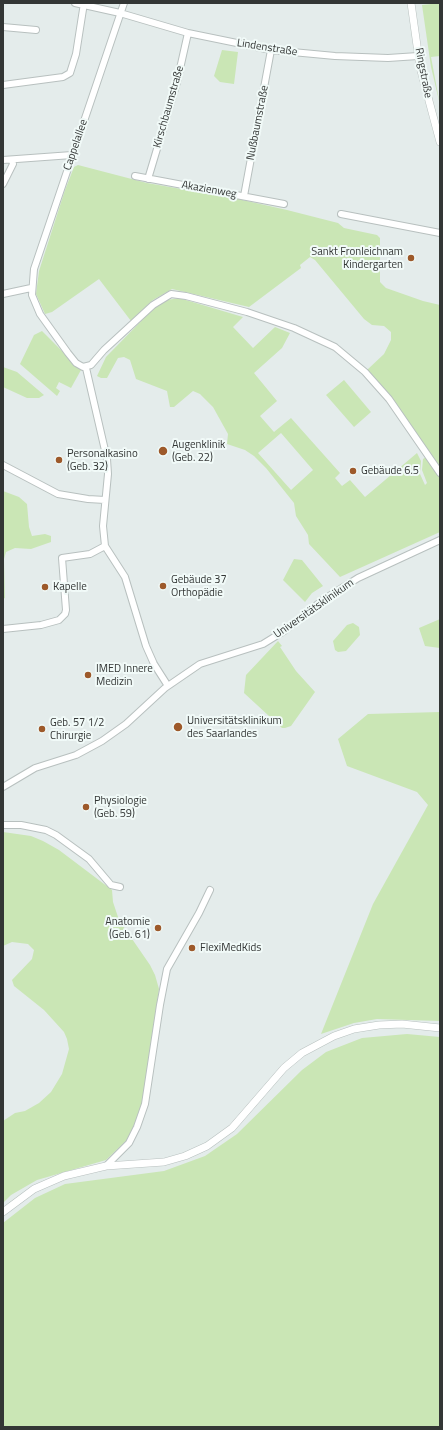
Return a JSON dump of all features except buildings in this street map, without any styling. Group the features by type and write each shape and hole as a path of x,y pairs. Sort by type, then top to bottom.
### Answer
{"street":[{"name":"Lindenstraße","path":"75,3 120,13 188,33 271,50 335,56 388,58 418,56"},
{"name":"Cappelallee","path":"31,288 34,269 124,3"},
{"name":"Ringstraße","path":"411,3 418,56 428,102 440,142"},
{"path":"3,84 63,77 70,73 76,54 84,4"},
{"path":"3,27 36,30"},
{"name":"Kirschbaumstraße","path":"148,179 177,82 188,33"},
{"name":"Nußbaumstraße","path":"244,196 271,50"},
{"path":"3,160 72,155"},
{"path":"3,184 12,164 12,160"},
{"name":"Akazienweg","path":"135,176 284,204"},
{"path":"341,214 440,233"},
{"path":"3,294 31,288 34,303 40,314 76,363 86,368"},
{"path":"86,368 91,365 104,350 153,305 171,294 186,296 247,312 314,336 335,347 354,362 389,399 440,473"},
{"path":"86,368 107,460 108,474 103,532 105,546 125,577 146,646 154,664 168,686"},
{"path":"3,465 58,494 105,500"},
{"name":"Universitätsklinikum","path":"3,787 35,768 76,755 102,741 126,724 183,674 205,661 268,641 289,628 327,597 358,578 440,540"},
{"path":"3,629 52,623 59,620 65,614 66,610 62,558 90,554 105,546"},
{"path":"3,825 27,826 56,834 89,859 111,884 120,888"},
{"path":"106,1166 129,1143 137,1126 145,1104 167,969 199,913 210,890"},
{"path":"3,1212 16,1201 46,1183 64,1176 106,1166 164,1162 185,1156 207,1146 232,1128 289,1064 314,1045 334,1036 354,1029 379,1025 402,1024 440,1028"}],"green space":[{"path":"440,3 440,56 431,57 440,105 431,67 422,5"},
{"path":"222,50 238,52 234,84 220,82 214,76"},
{"path":"78,165 147,183 238,199 287,210 338,223 344,228 377,235 380,238 380,282 386,288 423,301 440,305 440,468 391,397 367,370 384,354 391,340 391,332 384,326 372,325 364,319 315,260 310,257 300,265 301,268 249,307 172,289 153,300 131,321 99,279 52,312 45,314 36,294 39,271 65,190 74,167"},
{"path":"179,298 243,317 233,327 253,348 275,327 290,333 282,348 254,373 277,401 260,416 274,432 291,418 340,473 335,478 342,486 350,480 365,497 417,453 421,461 420,474 425,485 427,483 422,470 423,459 426,457 440,477 440,532 340,577 309,544 308,535 296,516 294,503 266,468 254,456 245,450 227,444 228,434 213,407 200,394 193,391 174,407 170,407 167,391 136,379 130,360 124,357 118,358 107,378 97,376 106,357 154,308 167,300","holes":["281,433 313,470 291,490 258,453"]},
{"path":"42,331 81,370 71,388 59,382 56,388 60,391 57,396 20,364 34,335"},
{"path":"3,367 17,372 44,395 39,398 27,398 3,387"},
{"path":"344,380 371,412 354,427 326,395"},
{"path":"3,491 19,497 27,504 29,527 32,536 45,534 51,536 51,542 31,549 15,548 6,552 4,559 5,598 3,599"},
{"path":"294,559 302,560 323,586 312,593 305,602 283,580"},
{"path":"440,619 440,648 425,646 419,628"},
{"path":"353,623 359,627 360,635 346,651 338,652 335,650 333,641 347,625"},
{"path":"278,641 282,646 280,647 296,671 315,692 291,726 285,728 282,728 244,693 246,675"},
{"path":"440,712 440,1021 377,1019 354,1023 321,1034 373,904 428,805 417,792 347,766 338,739 368,714"},
{"path":"3,832 31,836 43,841 59,850 112,890 113,902 119,920 150,965 159,989 142,1104 131,1136 106,1160 37,1180 11,1195 3,1203 3,1121 15,1113 25,1111 39,1103 51,1092 62,1074 69,1049 64,1032 44,1010 14,986 12,980 32,959 34,950 28,944 12,942 3,946"},
{"path":"407,1034 440,1037 440,1427 3,1427 3,1223 35,1198 65,1184 164,1171 205,1156 237,1134 302,1070 326,1052 362,1038"}],"place":[{"name":"Sankt Fronleichnam Kindergarten","path":"411,258"},
{"name":"Augenklinik (Geb. 22)","path":"163,451"},
{"name":"Personalkasino (Geb. 32)","path":"59,460"},
{"name":"Gebäude 6.5","path":"353,471"},
{"name":"Gebäude 37 Orthopädie","path":"163,586"},
{"name":"Kapelle","path":"45,587"},
{"name":"IMED Innere Medizin","path":"88,675"},
{"name":"Universitätsklinikum des Saarlandes","path":"178,727"},
{"name":"Geb. 57 1/2 Chirurgie","path":"42,729"},
{"name":"Physiologie (Geb. 59)","path":"86,807"},
{"name":"Anatomie (Geb. 61)","path":"158,928"},
{"name":"FlexiMedKids","path":"192,948"}]}
